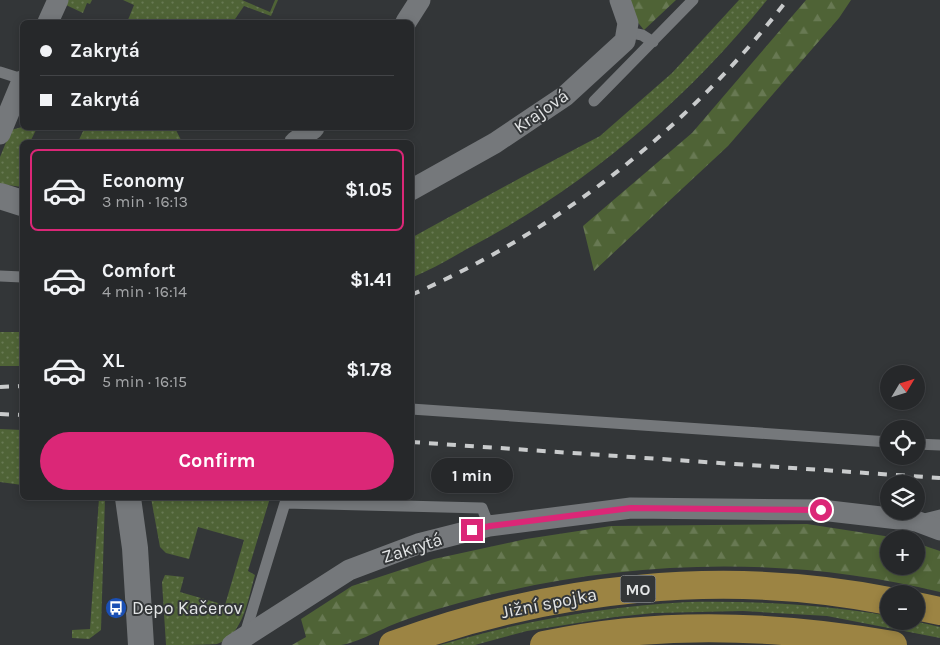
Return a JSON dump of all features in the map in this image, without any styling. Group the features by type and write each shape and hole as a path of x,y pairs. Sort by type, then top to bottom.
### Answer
{"highway":[{"name":"Jižní spojka","path":"393,645 470,619 516,607 618,590 720,585 771,586 822,590 880,599"},
{"path":"925,608 940,611"},
{"path":"544,645 599,635 697,628 796,631 893,645"}],"street":[{"path":"49,20 58,0"},
{"path":"407,20 420,0"},
{"path":"620,0 628,23 627,32"},
{"name":"Krajová","path":"414,188 495,143 566,96 626,41 627,32"},
{"path":"0,134 20,85"},
{"path":"298,140 311,130"},
{"path":"0,196 20,202"},
{"path":"128,500 135,548 141,645"},
{"name":"Zakrytá","path":"238,642 349,570 418,544 490,526 631,508 821,510 916,521 940,530"}],"lane":[{"path":"594,101 693,0"},
{"path":"627,32 642,34 653,42"},
{"path":"0,72 20,79"},
{"path":"0,276 20,278"},
{"path":"414,409 880,441"},
{"path":"925,445 940,446"},
{"path":"238,642 285,503 482,508 490,526"},
{"path":"916,521 940,515"}],"green space":[{"path":"68,0 92,0 90,4 87,3 83,13 66,5"},
{"path":"123,0 242,0 270,12 275,0 278,0 271,16 244,6 234,20 128,20 134,5"},
{"path":"628,0 676,0 644,30 635,19"},
{"path":"739,0 767,0 701,74 629,141 550,200 439,265 414,277 414,236 600,136 672,73"},
{"path":"806,0 851,0 839,18 728,146 594,271 583,226 692,133"},
{"path":"20,128 20,130 36,130 31,140 20,140 20,187 0,184 0,157 11,130"},
{"path":"84,130 176,130 181,140 79,140"},
{"path":"0,332 20,332 20,366 0,366"},
{"path":"0,429 20,430 20,485 0,482"},
{"path":"99,500 105,500 101,630 89,639 72,638 72,630 90,629"},
{"path":"151,500 269,500 248,571 255,575 247,605 233,633 217,644 166,645 162,582 165,575 184,577 180,592 225,605 244,540 198,527 189,559 166,553 160,547"},
{"path":"807,524 880,535 880,575 925,575 925,546 940,551 940,592 925,589 925,585 906,585 831,573 776,568 721,566 666,568 556,581 489,595 423,614 347,644 292,645 306,637 301,619 352,586 434,559 526,539 611,526"},
{"path":"739,602 789,604 880,615 880,626 827,616 743,611 654,613 615,617 527,631 475,645 440,645 471,636 562,616 656,604"},
{"path":"925,624 940,627 940,638 899,630 925,630"}],"railway":[{"path":"414,294 465,269 518,240 569,207 618,171 664,132 708,90 749,46 787,0"},
{"path":"0,387 20,386"},
{"path":"0,414 20,415"},
{"path":"414,442 940,478"}],"place":[{"name":"Depo Kačerov","path":"116,608"}],"route":[{"path":"472,530 631,508 821,510"}]}
